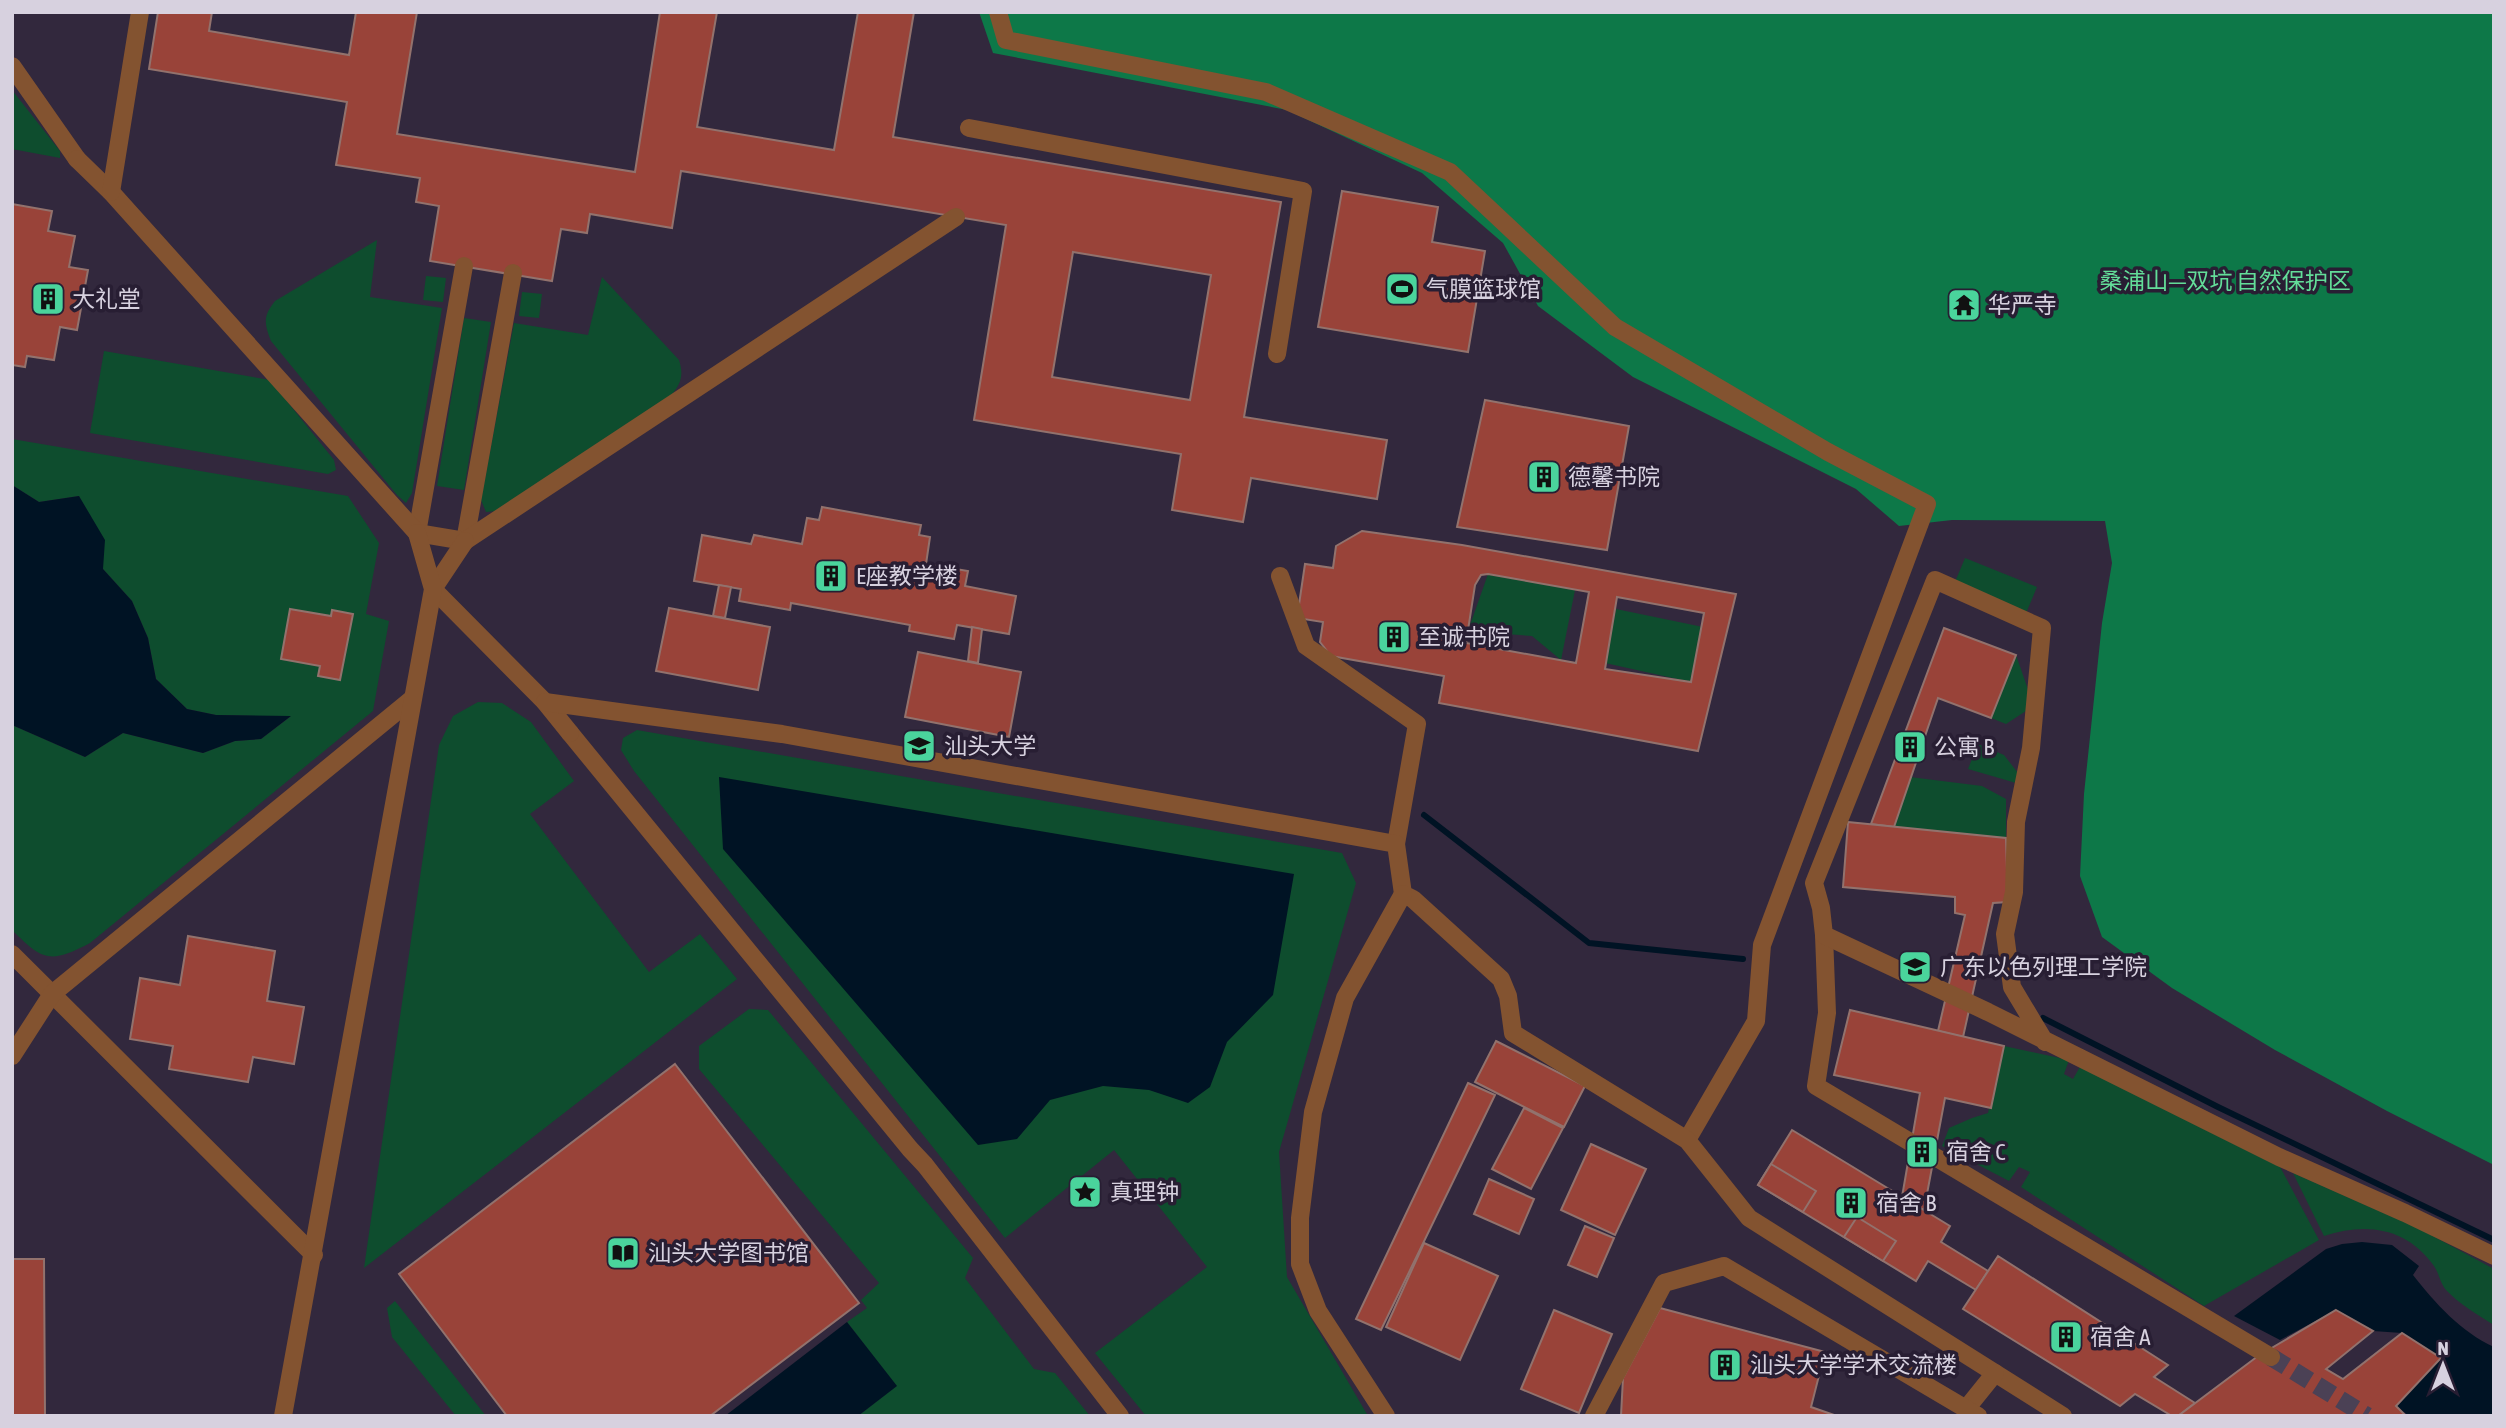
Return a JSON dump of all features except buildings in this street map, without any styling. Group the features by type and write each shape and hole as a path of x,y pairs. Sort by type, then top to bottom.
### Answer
{"street":[{"path":"111,192 141,12"},
{"path":"998,12 1006,40 1266,92 1450,172 1615,327 1828,452 1927,505 1762,944 1756,1021 1687,1140"},
{"path":"12,66 77,159 111,192 417,533 433,589 545,702 925,1165 1120,1416"},
{"path":"969,128 1303,191 1277,354"},
{"path":"283,1416 433,589 465,541 956,217"},
{"path":"417,533 464,267"},
{"path":"465,541 513,273"},
{"path":"417,533 465,541"},
{"path":"1280,576 1306,646 1416,724 1396,844 1404,894 1345,998 1313,1112 1300,1218 1300,1264 1318,1311 1386,1416"},
{"path":"2045,1042 2012,987 2005,934 2014,892 2015,822 2031,748 2042,628 1935,580 1814,883 1821,908 1824,935 1827,1013 1816,1086 2271,1357"},
{"path":"12,1056 52,994 412,699"},
{"path":"545,702 782,734 1396,844"},
{"path":"1404,894 1413,899 1501,979 1508,996 1513,1033 1687,1140 1749,1218 2063,1416"},
{"path":"1824,935 1988,1012 2279,1157 2494,1256"},
{"path":"12,954 314,1255"},
{"path":"1594,1416 1664,1283 1724,1266 1972,1412 1995,1373"}],"green space":[{"name":"桑浦山—双坑 自然保护区","path":"979,12 2494,12 2494,1165 2275,1050 2172,988 2102,937 2080,876 2084,794 2102,623 2112,563 2105,521 1952,520 1899,526 1856,489 1633,377 1538,306 1503,243 1422,173 1287,110 993,53"},
{"path":"12,90 60,151 60,158 12,149"},
{"path":"377,240 370,297 442,308 412,493 406,503 271,341 266,324 268,311 275,301"},
{"path":"426,276 446,278 443,302 423,300"},
{"path":"602,277 679,360 679,384 670,397 497,511 486,512 481,500 514,323 588,335"},
{"path":"522,292 542,294 539,318 519,316"},
{"path":"464,318 491,322 464,490 437,486"},
{"path":"104,351 270,380 334,460 336,470 328,474 90,433"},
{"path":"12,439 348,496 379,543 366,614 389,621 373,711 90,943 56,956 40,953 12,930 12,725 85,757 123,733 203,753 235,741 261,739 290,717 216,715 187,709 156,679 148,638 132,601 103,569 79,496 39,502 12,485"},
{"path":"1965,558 2037,587 2024,618 1952,589"},
{"path":"1488,574 1575,590 1561,660 1532,636 1468,631"},
{"path":"1616,609 1703,627 1691,682 1605,663"},
{"path":"2016,655 2031,698 2029,709 2006,724 1991,718"},
{"path":"478,702 502,703 531,722 574,781 530,814 649,972 700,934 737,979 364,1268 439,745 453,716"},
{"path":"637,730 1342,853 1356,883 1279,1152 1287,1277 1368,1416 1146,1416 1095,1353 1207,1267 1114,1150 1005,1238 634,771 621,750 623,738"},
{"path":"1978,744 2004,755 2018,773 2016,783 1968,769"},
{"path":"1910,777 1982,786 2006,799 2006,838 1894,827"},
{"path":"749,1009 768,1010 973,1258 965,1278 1034,1369 1055,1373 1090,1416 858,1416 896,1386 847,1322 867,1308 861,1300 879,1283 699,1069 699,1046"},
{"path":"2004,1046 2069,1060 2064,1074 2073,1079 2081,1065 2278,1163 2319,1240 2204,1306 2021,1187 2030,1172 2019,1167 2009,1181 1942,1146 1949,1128 1988,1113"},
{"path":"2293,1173 2418,1228 2494,1269 2494,1325 2451,1295 2423,1253 2399,1236 2371,1229 2356,1229 2324,1236"},
{"path":"395,1301 486,1416 456,1416 392,1337 387,1308"}],"water":[{"path":"12,485 39,502 79,496 105,540 103,569 132,601 148,638 156,679 187,709 216,715 291,716 261,739 235,741 203,753 123,733 85,757 12,725"},
{"path":"719,777 1294,874 1273,995 1227,1042 1210,1087 1188,1103 1149,1090 1103,1086 1050,1100 1017,1139 978,1145 723,849"},
{"path":"2362,1242 2392,1245 2419,1266 2413,1275 2440,1306 2460,1325 2494,1347 2494,1416 2409,1416 2396,1406 2441,1358 2402,1333 2373,1331 2336,1310 2280,1340 2234,1316 2326,1249"},
{"path":"847,1322 897,1386 858,1416 725,1416"}],"waterway":[{"path":"1424,815 1589,943 1743,959"},
{"path":"2043,1018 2218,1107 2494,1240"}],"tunnel":[{"path":"2271,1357 2367,1416"}],"place":[{"name":"气膜篮球馆","path":"1402,289"},
{"name":"大礼堂","path":"48,299"},
{"name":"华严寺","path":"1964,305"},
{"name":"德馨书院","path":"1544,477"},
{"name":"E座教学楼","path":"831,576"},
{"name":"至诚书院","path":"1394,637"},
{"name":"汕头大学","path":"919,746"},
{"name":"公寓 B","path":"1910,747"},
{"name":"广东以色列理工学院","path":"1915,967"},
{"name":"宿舍 C","path":"1922,1152"},
{"name":"真理钟","path":"1085,1192"},
{"name":"宿舍 B","path":"1851,1203"},
{"name":"汕头大学图书馆","path":"623,1253"},
{"name":"宿舍 A","path":"2066,1337"},
{"name":"汕头大学学术交流楼","path":"1725,1365"}]}
